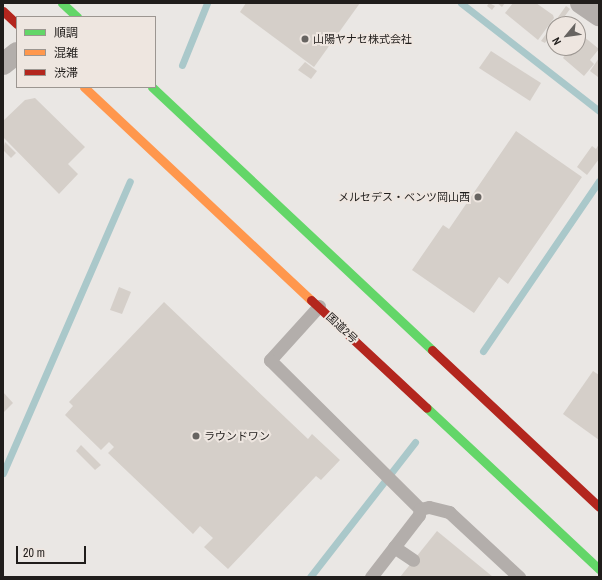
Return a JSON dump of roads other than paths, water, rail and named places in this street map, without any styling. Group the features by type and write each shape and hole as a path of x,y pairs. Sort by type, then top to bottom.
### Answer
{"highway":[{"path":"3,11 16,23"},
{"name":"国道2号","path":"85,88 599,569"},
{"path":"153,88 599,507"}],"street":[{"path":"582,3 599,15"},
{"path":"3,64 16,54"}],"lane":[{"path":"319,306 270,360 420,509"},
{"path":"420,509 429,507 449,512 519,577"},
{"path":"371,577 419,515 420,509"},
{"path":"394,547 414,560"}],"waterway":[{"path":"182,65 207,3"},
{"path":"461,3 599,111"},
{"path":"3,473 130,181"},
{"path":"483,351 599,181"},
{"path":"310,577 415,442"}],"place":[{"name":"山陽ヤナセ株式会社","path":"305,39"},
{"name":"メルセデス・ベンツ岡山西","path":"478,197"},
{"name":"ラウンドワン","path":"196,436"}]}
